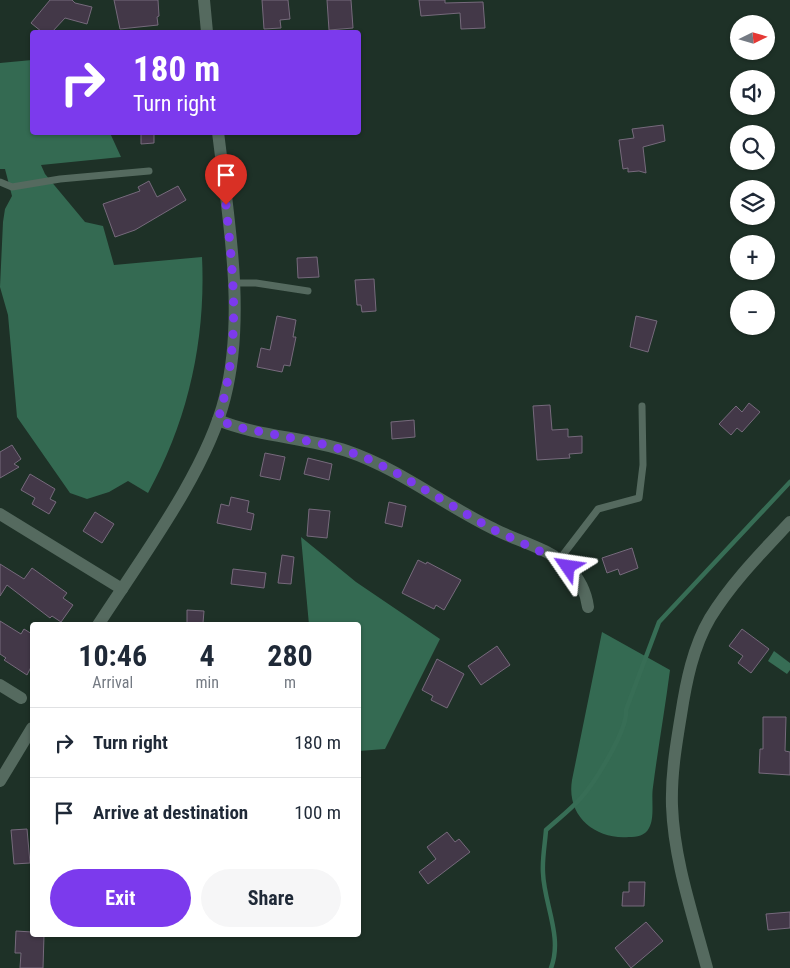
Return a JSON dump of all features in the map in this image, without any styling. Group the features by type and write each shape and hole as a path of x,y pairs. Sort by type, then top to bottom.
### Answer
{"street":[{"path":"204,0 207,30"},
{"path":"100,622 191,477 218,420 225,397 234,338 233,282 218,135"},
{"path":"218,420 237,427 327,445 362,456 393,471 492,529 559,560 577,579 583,589 588,607"},
{"path":"0,514 122,589"},
{"path":"708,968 688,898 673,823 674,763 683,701 692,661 711,618 728,591 790,522"},
{"path":"0,685 21,698"},
{"path":"0,781 30,731"}],"lane":[{"path":"0,182 12,187 60,179 149,171"},
{"path":"233,282 256,283 308,291"},
{"path":"559,560 579,537 584,526 598,509 639,498 643,465 642,406"}],"shaded area":[{"path":"30,60 30,135 111,135 121,157 41,165 45,174 85,222 103,226 114,265 202,257 201,319 192,379 174,437 148,493 128,481 109,492 87,499 70,493 17,417 8,315 0,287 3,222 5,209 12,196 5,169 0,169 0,63"},
{"path":"301,537 356,582 440,639 385,749 361,751 361,622 309,622"},
{"path":"602,632 670,670 653,787 651,824 643,834 632,837 617,837 594,830 578,815 571,793"},
{"path":"774,651 790,663 790,670 787,674 768,661"}],"building":[{"path":"50,0 72,0 75,3 92,7 87,24 65,18 54,30 40,30 31,23"},
{"path":"114,0 158,0 158,25 120,29"},
{"path":"262,0 288,0 290,19 280,20 281,28 264,29"},
{"path":"327,0 351,0 353,28 329,30"},
{"path":"419,0 445,0 445,3 483,2 485,28 461,29 460,13 421,16"},
{"path":"663,125 665,141 643,147 646,173 639,171 628,172 628,168 623,169 619,140 634,138 632,129"},
{"path":"141,135 154,135 154,143 141,144"},
{"path":"149,181 157,197 178,186 186,200 135,230 115,237 103,204 140,191 138,187"},
{"path":"317,257 319,277 298,278 297,258"},
{"path":"374,279 376,311 362,312 361,305 357,305 355,280"},
{"path":"277,316 296,320 293,337 296,337 290,366 284,365 282,372 257,367 261,348 270,350"},
{"path":"636,316 657,321 648,352 630,347"},
{"path":"749,403 760,412 742,432 737,428 731,435 719,424 736,406 742,412"},
{"path":"550,405 552,430 568,429 568,437 582,436 582,453 569,454 570,458 537,460 533,406"},
{"path":"414,420 415,437 392,439 391,422"},
{"path":"12,445 21,459 14,464 19,467 0,478 0,452"},
{"path":"265,453 285,457 280,480 260,476"},
{"path":"308,458 332,464 329,480 304,474"},
{"path":"30,474 55,489 50,499 56,502 49,514 32,504 35,498 21,490"},
{"path":"231,497 249,501 247,512 254,514 251,530 217,523 221,504 229,506"},
{"path":"389,502 406,506 402,527 385,523"},
{"path":"309,509 330,511 327,538 307,536"},
{"path":"95,512 114,524 102,543 83,531"},
{"path":"632,548 638,568 620,575 618,569 607,573 602,558"},
{"path":"282,555 294,557 291,584 278,583"},
{"path":"418,560 426,564 427,562 461,580 444,610 436,605 434,609 402,593"},
{"path":"0,564 24,579 32,568 67,593 63,598 73,605 61,622 52,616 50,618 7,585 0,596"},
{"path":"233,569 266,573 264,588 231,584"},
{"path":"187,610 204,611 203,622 187,622"},
{"path":"0,621 21,634 24,629 30,633 30,669 27,675 4,660 6,658 0,654"},
{"path":"742,629 769,649 751,673 738,663 743,656 729,646"},
{"path":"497,646 510,665 481,685 468,666"},
{"path":"437,659 464,674 447,708 431,700 433,696 422,690"},
{"path":"763,717 786,717 785,751 790,752 790,775 759,773 760,749 763,749"},
{"path":"27,829 30,863 14,864 11,830"},
{"path":"447,832 455,842 459,839 470,852 428,884 419,872 436,859 427,847"},
{"path":"629,882 645,882 644,906 622,906 623,892 629,892"},
{"path":"790,912 790,928 768,930 766,914"},
{"path":"646,922 663,941 631,968 615,948"},
{"path":"16,931 30,932 30,937 44,937 43,968 20,968 21,953 15,953"}],"waterway":[{"path":"551,968 555,944 543,873 546,830 580,799 609,756 622,730 626,710 659,622 790,482"}],"route":[{"path":"226,205 234,286 234,338 225,397 218,420 237,427 327,445 362,456 393,471 492,529 559,560 568,567"}]}
